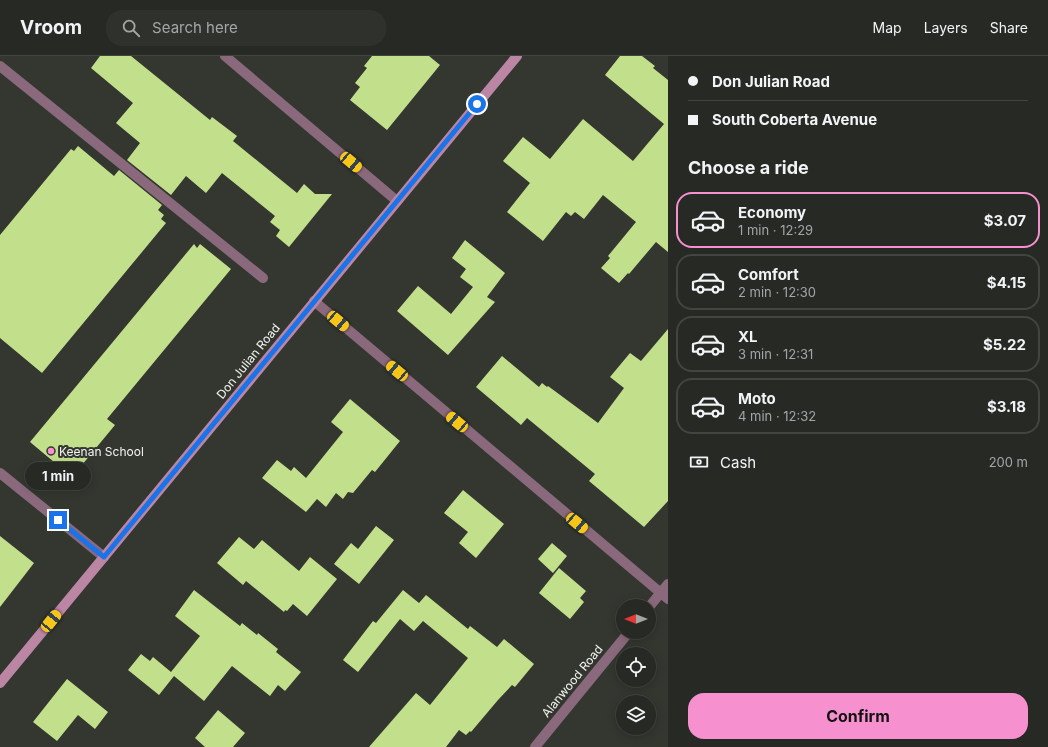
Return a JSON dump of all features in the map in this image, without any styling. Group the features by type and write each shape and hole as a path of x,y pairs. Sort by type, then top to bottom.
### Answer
{"street":[{"path":"225,56 397,201"},
{"name":"Don Julian Road","path":"0,683 314,300 517,56"},
{"path":"0,66 264,278"},
{"path":"314,300 664,596"},
{"path":"0,473 104,557"},
{"path":"656,602 664,596 668,584"},
{"name":"Alanwood Road","path":"535,747 623,639"}],"building":[{"path":"100,56 131,56 210,120 212,117 237,136 233,141 297,193 304,184 315,194 332,194 289,247 276,236 280,230 270,222 275,216 222,173 206,193 186,176 171,195 127,160 140,143 116,123 133,103 91,68"},
{"path":"372,56 429,56 440,65 387,130 350,100 360,87 355,83 367,68 364,66"},
{"path":"620,56 642,56 655,66 653,68 668,80 668,252 656,242 629,274 628,273 619,283 601,268 610,258 608,256 636,222 603,195 584,219 575,212 571,216 566,212 543,241 507,212 530,183 503,161 523,137 550,159 583,119 633,161 664,124 605,75"},
{"path":"78,146 114,176 119,170 162,205 158,210 164,215 161,219 166,223 42,373 0,338 0,235 71,149 74,151"},
{"path":"465,240 505,273 487,297 495,302 448,355 397,311 418,286 451,314 473,287 460,277 466,269 452,258"},
{"path":"194,244 197,248 200,244 231,269 107,419 115,425 72,477 30,442"},
{"path":"668,329 668,501 644,527 589,481 595,474 527,418 521,425 476,387 502,356 539,387 542,383 547,387 548,386 598,423 624,388 610,377 630,353 641,361"},
{"path":"350,399 400,441 375,472 372,470 353,493 348,492 343,499 336,493 326,507 317,499 306,512 262,478 277,460 291,471 294,467 306,478 343,432 331,422"},
{"path":"463,490 504,524 476,558 459,543 468,532 444,513"},
{"path":"376,526 394,540 359,584 334,564 351,543 358,549"},
{"path":"0,536 34,563 0,607"},
{"path":"239,537 254,549 262,540 299,571 310,557 337,579 307,616 293,604 287,611 285,610 284,612 246,581 243,585 217,563"},
{"path":"552,543 567,556 553,573 538,559"},
{"path":"559,568 586,591 580,598 584,602 570,619 539,593"},
{"path":"194,590 240,626 242,623 257,635 258,633 278,649 276,652 301,672 285,691 278,685 270,696 232,666 204,701 174,676 159,695 128,670 141,654 150,661 153,657 171,672 200,636 175,616"},
{"path":"403,590 419,603 426,595 468,629 470,626 497,647 504,639 534,664 515,687 512,685 498,700 471,732 470,731 466,735 459,730 446,747 369,747 416,693 430,705 468,658 423,621 414,631 400,619 358,672 343,660 373,621 376,623"},
{"path":"67,679 108,712 95,729 78,715 57,741 33,722"},
{"path":"218,710 245,733 233,747 205,747 195,738"}],"place":[{"name":"Keenan School","path":"51,451"}],"route":[{"path":"58,520 104,557 314,300 477,104"}]}
